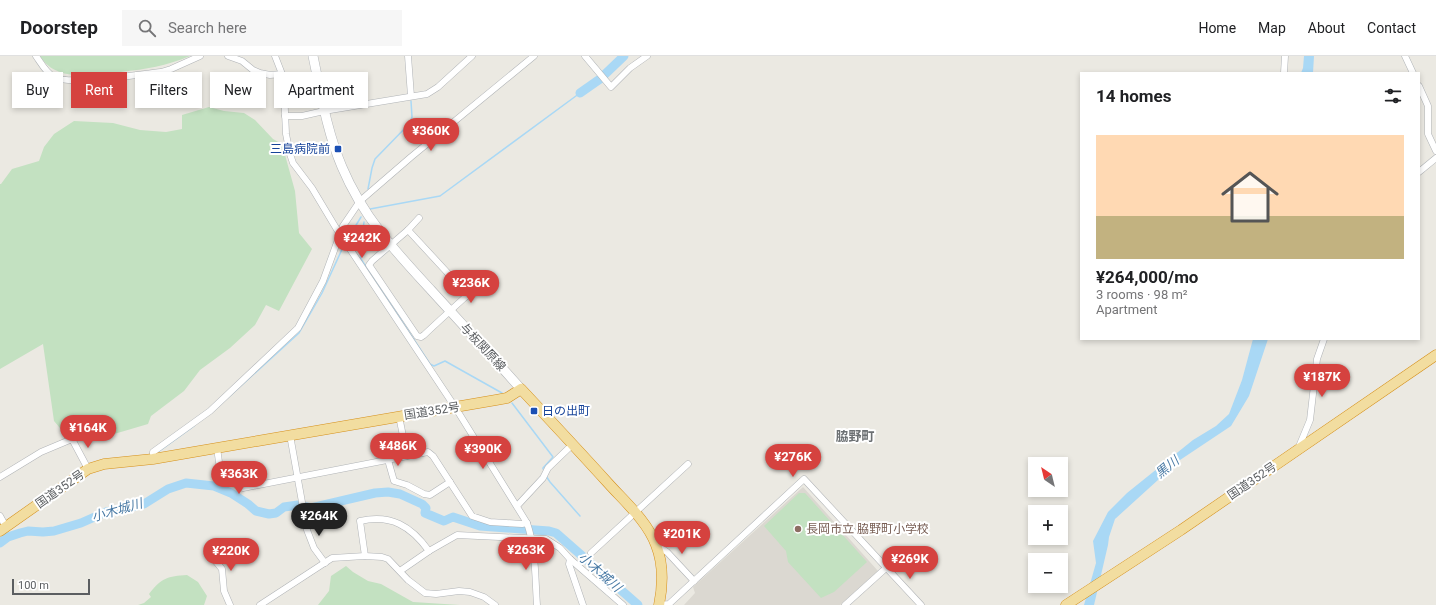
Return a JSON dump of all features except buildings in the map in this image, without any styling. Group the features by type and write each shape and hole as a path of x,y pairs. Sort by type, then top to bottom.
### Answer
{"highway":[{"name":"国道352号","path":"1066,605 1116,573 1436,355"},
{"name":"国道352号","path":"3,529 88,469 104,464 153,459 507,398 521,388"},
{"path":"521,388 647,528 656,545 662,573 660,605"}],"main road":[{"name":"与板関原線","path":"313,56 324,111 342,168 371,219 390,245 521,388"}],"street":[{"path":"36,56 47,72"},
{"path":"63,79 83,81 161,72 172,69 200,56"},
{"path":"228,56 242,61 253,70 260,73 274,75"},
{"path":"275,56 281,72"},
{"path":"408,56 411,96"},
{"path":"285,116 302,116 431,92 472,56"},
{"path":"153,459 153,452 210,411 294,332 302,322 323,281 344,226 360,201 534,56"},
{"path":"585,56 612,87 630,68 647,56"},
{"path":"1284,72 1285,56"},
{"path":"1405,56 1413,72"},
{"path":"1420,88 1428,106 1428,134 1436,151"},
{"path":"285,108 286,134 293,163 312,188 340,234 455,407 528,524 532,538 537,605"},
{"path":"1420,171 1436,158"},
{"path":"419,218 408,230 369,265 417,336 421,337 481,283"},
{"path":"408,230 468,295"},
{"path":"1298,449 1310,420 1317,359 1324,340"},
{"path":"399,416 407,456"},
{"path":"290,435 301,500 310,539 314,548 325,563"},
{"path":"0,477 42,452 72,439 88,469"},
{"path":"517,506 543,478 548,468 573,444"},
{"path":"217,448 222,476 243,488 425,452 431,453 472,516 490,522 528,524"},
{"path":"388,460 394,481 407,485 424,494 430,495 450,482"},
{"path":"591,553 688,464"},
{"path":"660,605 669,604 804,479 921,605"},
{"path":"0,516 3,529"},
{"path":"365,556 360,521 372,518 404,525 421,539 429,551"},
{"path":"400,571 429,551 457,535 538,538 550,541 560,548 570,559 623,605"},
{"path":"656,545 667,552 694,581"},
{"path":"210,552 222,569 224,591 230,605"},
{"path":"260,605 332,558 365,556 382,556 388,559 408,580 425,593 436,594 459,591 470,592 484,597 495,605"},
{"path":"570,559 569,564 582,605"},
{"path":"845,605 886,568"}],"shaded area":[{"name":"長岡市立 脇野町小学校","path":"803,487 878,571 840,605 684,605 695,593 693,587"}],"green space":[{"path":"40,56 190,56 164,65 118,72 71,72 71,74 66,74 47,65"},
{"path":"209,107 224,111 244,113 255,120 273,139 282,144 295,191 299,233 312,249 279,311 266,305 255,325 230,348 200,370 184,391 151,416 148,424 87,442 65,434 54,421 43,344 0,369 0,184 12,169 39,161 44,147 54,134 74,121 113,123 140,130 166,132 182,129 182,115"},
{"path":"799,493 805,493 867,562 834,592 821,598 788,562 786,551 764,526"},
{"path":"346,566 368,581 381,584 413,602 460,605 318,605 329,591 331,576"},
{"path":"187,575 198,582 207,596 204,605 138,605 144,603 151,597 149,594 161,581 170,577"}],"water":[{"path":"1304,56 1314,56 1313,72 1301,72"},
{"name":"黒川","path":"1253,340 1268,340 1249,396 1231,426 1180,460 1115,519 1109,537 1094,605 1084,605 1096,563 1093,541 1108,512 1127,493 1193,440 1216,426 1229,414 1242,380"}],"waterway":[{"path":"580,93 600,79 624,56"},
{"path":"370,209 440,196 580,93"},
{"path":"368,189 375,159 410,123 412,117 411,101"},
{"path":"347,240 361,217"},
{"path":"364,222 360,252 361,259 430,364 434,366 445,361 502,393"},
{"path":"211,413 299,333 322,293 344,245"},
{"path":"512,403 553,457 543,469"},
{"path":"158,452 194,426"},
{"path":"546,476 580,516"},
{"name":"小木城川","path":"0,543 8,537 20,533 28,531 54,531 81,523 106,512 144,504 168,489 186,483 214,486 231,493 256,511 269,514 276,513 284,507 298,505 311,508 375,493 388,492 400,494 422,504 426,508 425,513 444,521 453,517 480,526 549,531 556,533 638,605"}],"place":[{"name":"三島病院前","path":"338,149"},
{"name":"日の出町","path":"534,411"},
{"name":"長岡市立 脇野町小学校","path":"798,529"}],"district":[{"name":"脇野町","path":"855,436"}]}
